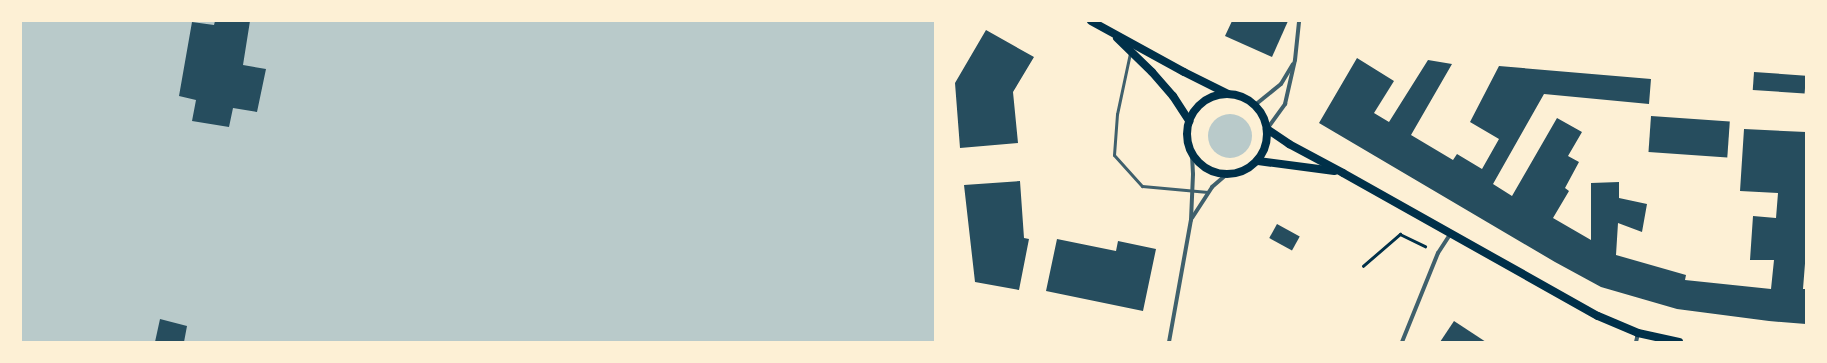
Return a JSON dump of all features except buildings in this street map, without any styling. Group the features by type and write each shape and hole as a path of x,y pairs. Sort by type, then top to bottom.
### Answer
{"main road":[{"path":"1091,21 1131,47 1229,94"},
{"path":"1131,47 1173,96 1189,122"},
{"path":"1229,94 1239,95 1255,105 1261,112 1267,129 1267,141 1258,161 1243,172 1226,175 1213,173 1201,165 1192,155 1187,138 1189,122 1200,104 1219,95 1229,94"},
{"path":"1267,129 1289,144 1343,172 1598,316 1638,333 1679,342"},
{"path":"1258,161 1343,172"}],"street":[{"path":"1267,129 1285,104 1295,60 1299,21"},
{"path":"1255,105 1281,84 1295,60"},
{"path":"1169,342 1191,220 1192,155"},
{"path":"1191,220 1208,192 1226,175"},
{"path":"1402,342 1438,253 1451,233"},
{"path":"1636,342 1638,333"}],"lane":[{"path":"1131,47 1117,114 1114,155 1142,186 1208,192"}],"path":[{"path":"1362,266 1400,234 1438,253"}],"shaded area":[{"path":"21,21 934,21 934,342 21,342"},
{"path":"1226,114 1234,114 1246,120 1252,132 1252,140 1246,152 1234,158 1226,158 1214,152 1208,140 1208,132 1214,120"}]}
